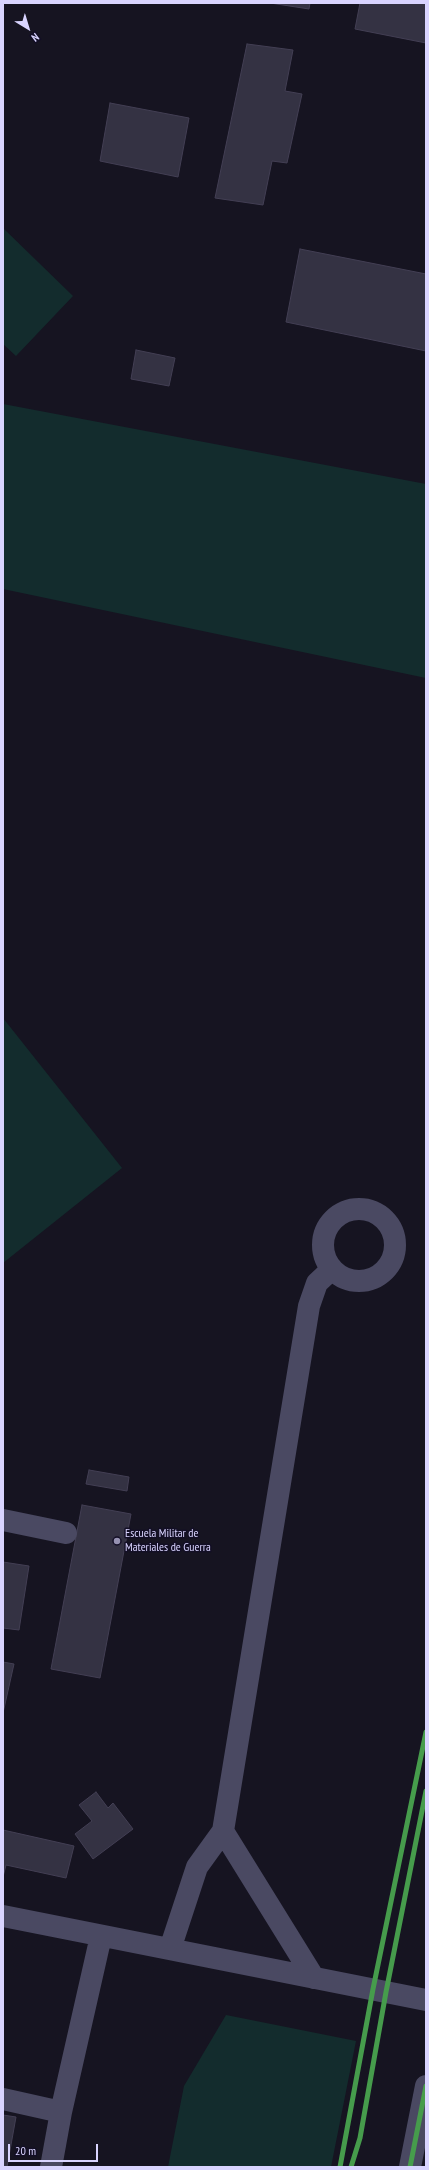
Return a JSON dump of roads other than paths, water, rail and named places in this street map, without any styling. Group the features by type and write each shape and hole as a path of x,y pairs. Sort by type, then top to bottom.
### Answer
{"street":[{"path":"170,1949 197,1867 223,1831 309,1306 317,1283 332,1269"},
{"path":"3,1520 66,1533"},
{"path":"223,1831 314,1978"},
{"path":"3,1916 426,2000"},
{"path":"51,2167 61,2112 101,1936"},
{"path":"410,2167 426,2086"},
{"path":"3,2099 61,2112"}],"place":[{"name":"Escuela Militar de Materiales de Guerra","path":"117,1541"}]}
